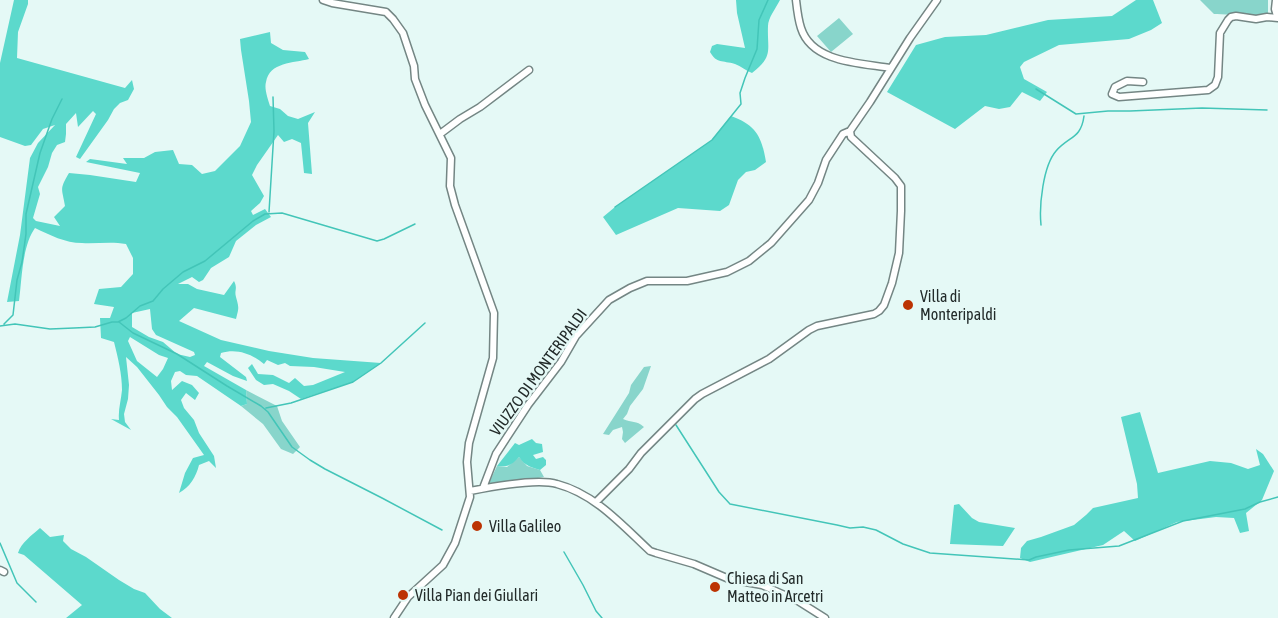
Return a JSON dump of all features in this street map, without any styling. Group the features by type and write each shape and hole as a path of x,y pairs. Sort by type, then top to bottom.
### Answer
{"street":[{"path":"323,0 386,12 403,33 425,105 451,158 450,186 454,205 494,313 493,358 469,443 467,462 470,497 452,551 443,565 408,597 394,618"},
{"path":"796,0 801,29 807,40 818,51 832,58 891,68"},
{"name":"VIUZZO DI MONTERIPALDI","path":"483,488 496,454 528,405 561,362 576,336 609,300 647,281 687,281 727,273 749,261 771,243 809,200 826,160 843,134 850,131 937,0"},
{"path":"1143,82 1127,81 1114,87 1112,94 1119,97 1208,90 1215,85 1218,77 1220,33 1228,20 1236,16 1256,19 1267,17 1277,11"},
{"path":"440,134 529,70"},
{"path":"596,502 629,469 641,453 702,394 769,358 817,326 874,314 884,305 899,253 900,186 895,178 851,137 850,131"},
{"path":"470,491 534,482 556,483 596,502 650,551 694,564 729,579 762,585 798,601 825,618"}],"shaded area":[{"path":"14,0 28,0 18,32 17,58 125,88 132,80 134,89 128,100 120,103 114,109 80,159 76,157 96,114 93,111 78,127 76,113 66,124 65,142 57,145 52,153 38,187 40,194 33,218 36,221 60,226 54,217 65,206 62,189 69,173 136,182 140,173 86,162 90,159 127,164 123,158 144,158 155,152 173,150 179,164 192,165 202,174 215,171 240,146 251,122 240,39 270,32 271,43 283,50 305,52 309,59 277,67 268,75 266,94 270,106 280,109 288,116 298,119 315,112 308,123 312,174 304,173 301,143 292,139 284,142 278,135 252,175 264,196 251,211 253,215 265,209 271,217 256,225 236,241 229,257 211,268 203,280 199,282 192,277 178,284 188,284 197,289 224,295 234,281 238,308 236,319 194,308 179,321 221,340 269,351 313,358 381,363 353,382 301,399 273,384 264,385 256,380 248,368 252,364 258,374 273,375 289,383 295,378 304,386 313,385 345,372 290,366 285,363 278,365 267,360 264,364 244,353 233,351 221,353 220,357 246,377 247,381 207,362 204,366 246,390 247,404 241,406 197,376 186,375 180,371 175,372 171,381 172,390 182,381 192,385 199,393 195,400 186,393 181,400 214,456 216,468 209,461 199,465 192,481 179,493 185,473 193,458 204,455 177,417 137,367 126,357 129,385 124,414 125,422 131,430 111,419 119,420 121,378 114,342 101,338 100,318 110,318 114,307 94,304 99,289 121,287 133,274 133,258 126,244 70,242 35,228 25,253 19,301 7,302 20,235 30,158 38,143 55,125 43,129 31,145 25,146 0,137 0,63","holes":["150,309 152,329 156,335 194,352 195,355 190,357 177,354 163,342 132,327 132,313","130,337 168,358 157,377 137,361 128,341"]},
{"path":"736,0 780,0 768,23 768,52 764,62 752,73 735,64 718,60 710,52 712,46 717,44 745,48"},
{"path":"1136,0 1153,0 1162,23 1129,39 1059,45 1024,62 1020,67 1024,79 1047,92 1040,101 1022,92 1010,107 999,109 985,106 955,129 887,92 916,45 945,37 986,35 1048,20 1112,16"},
{"path":"1200,0 1268,0 1268,15 1248,17 1214,14"},
{"path":"839,18 853,34 831,52 817,36"},
{"path":"731,116 746,123 756,133 760,139 766,162 755,170 746,172 738,180 729,205 720,211 678,208 616,235 603,217 712,140"},
{"path":"651,366 643,389 623,419 639,423 644,427 625,443 622,439 622,427 613,430 609,435 603,434 629,393 631,385 644,367"},
{"path":"246,390 277,406 282,421 300,447 293,454 281,449 263,424 241,406 247,404"},
{"path":"1140,412 1158,473 1210,461 1231,463 1248,469 1260,465 1256,449 1263,454 1274,471 1262,500 1246,513 1249,531 1240,533 1234,518 1216,517 1177,522 1135,541 1124,531 1103,545 1030,562 1020,558 1021,548 1027,541 1074,525 1093,508 1138,498 1137,484 1121,417"},
{"path":"532,439 542,444 543,452 533,455 536,459 543,457 546,460 546,465 540,470 526,464 519,457 510,465 497,466 515,443 519,445"},
{"path":"519,457 527,466 540,470 544,477 489,483 497,466 507,467"},
{"path":"959,504 979,522 1015,528 1003,546 950,544 954,505"},
{"path":"40,528 50,537 64,535 63,541 71,549 134,589 145,593 172,618 66,618 82,605 24,555 18,553 24,543"}],"waterway":[{"path":"615,207 712,140 741,104 740,93 757,49 759,20 768,0"},
{"path":"1036,89 1076,114 1202,108 1267,110"},
{"path":"269,212 274,131 273,97"},
{"path":"4,324 13,315 26,234 26,214 40,153 62,99"},
{"path":"1041,225 1041,197 1048,166 1056,151 1080,129 1084,116"},
{"path":"0,326 15,324 50,329 95,327 118,322 140,306 153,301 183,272 205,261 253,221 265,214 282,213 377,241 415,224"},
{"path":"119,322 133,333 177,354 261,406 268,412 292,447 310,460 442,530"},
{"path":"266,408 291,403 353,382 381,363 425,323"},
{"path":"676,425 719,492 730,504 850,528 863,527 876,530 903,544 930,553 1029,560 1069,550 1119,546 1183,521 1245,509 1278,497"},
{"path":"0,543 17,583 36,602"},
{"path":"564,552 602,618"}],"place":[{"name":"Villa di Monteripaldi","path":"908,305"},
{"name":"Villa Galileo","path":"477,526"},
{"name":"Chiesa di San Matteo in Arcetri","path":"715,587"},
{"name":"Villa Pian dei Giullari","path":"403,595"}]}
